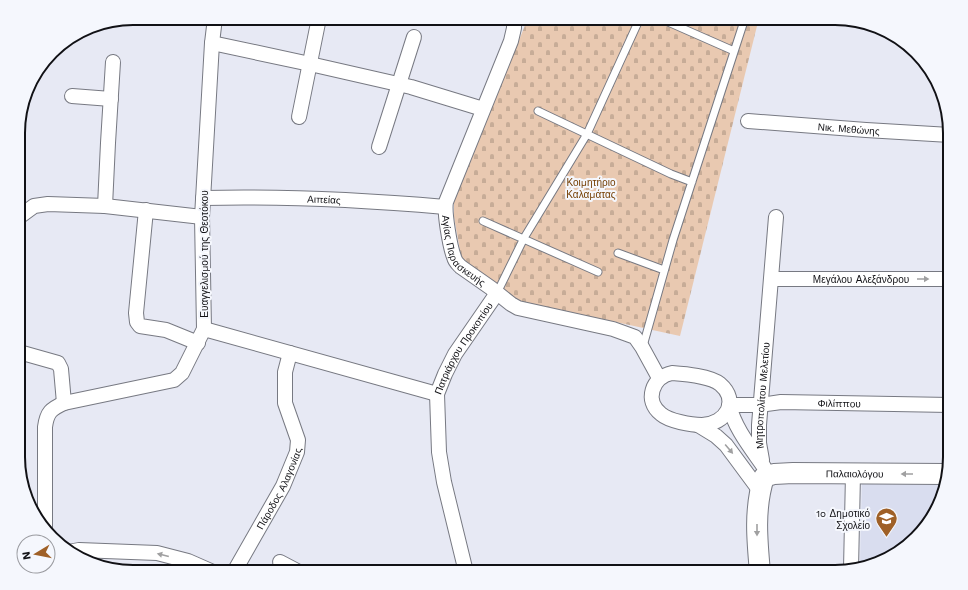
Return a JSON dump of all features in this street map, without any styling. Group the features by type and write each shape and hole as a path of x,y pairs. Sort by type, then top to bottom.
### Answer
{"main road":[{"name":"Παλαιολόγου","path":"763,479 774,474 793,473 942,474"},
{"name":"Μητροπολίτου Μελετίου","path":"759,565 757,532 763,479"}],"street":[{"name":"Ευαγγελισμού της Θεοτόκου","path":"45,520 45,427 46,418 50,411 64,403 174,380 182,373 204,329 202,217 214,25"},
{"path":"299,117 318,25"},
{"name":"Αγίας Παρασκευής","path":"514,25 510,42 448,195 445,207 454,260 518,308 613,329 635,337 659,378"},
{"path":"379,147 414,37"},
{"path":"212,43 398,84 483,109"},
{"path":"105,206 113,62"},
{"path":"72,96 110,99"},
{"name":"Νικ. Μεθώνης","path":"748,121 943,135"},
{"name":"Αιπείας","path":"203,198 235,197 370,200 445,207"},
{"path":"25,212 37,205 48,204 105,206 202,217"},
{"path":"146,210 136,313 137,322 140,326 166,330 198,343"},
{"name":"Μητροπολίτου Μελετίου","path":"763,479 759,443 760,405 772,279 776,217"},
{"name":"Μεγάλου Αλεξάνδρου","path":"772,279 943,279"},
{"name":"Πατριάρχου Προκοπίου","path":"464,565 442,475 438,431 437,394 455,354 497,292"},
{"path":"204,329 437,394"},
{"name":"Πάροδος Αλαγονίας","path":"238,565 283,486 297,452 298,440 285,403 285,372 290,353"},
{"path":"25,354 58,363 61,369 64,403"},
{"path":"672,373 710,379 719,384 725,390 729,398 729,405 727,413 722,419 715,423 698,425 668,419 660,414 654,406 652,394 654,385 659,378 665,374 672,373"},
{"name":"Φιλίππου","path":"729,405 760,405 781,402 943,406"},
{"path":"729,405 737,427 763,479"},
{"path":"698,425 716,436 763,479"},
{"path":"851,564 854,474"},
{"path":"78,550 157,553 188,561 197,565"},
{"path":"280,562 286,565"}],"lane":[{"path":"497,292 524,238 587,134 637,25"},
{"path":"675,25 734,51"},
{"path":"642,347 664,270 743,25"},
{"path":"538,111 671,174 692,182"},
{"path":"482,221 524,238 598,272"},
{"path":"618,252 664,270"}],"shaded area":[{"name":"1o Δημοτικό Σχολείο","path":"862,484 939,485 929,511 921,523 901,543 876,557 860,562"}],"green space":[{"name":"Κοιμητήριο Καλαμάτας","path":"525,25 757,25 680,336 519,301 511,297 464,261 461,256 454,217 454,200"}],"place":[{"name":"1o Δημοτικό Σχολείο","path":"886,538"}]}
